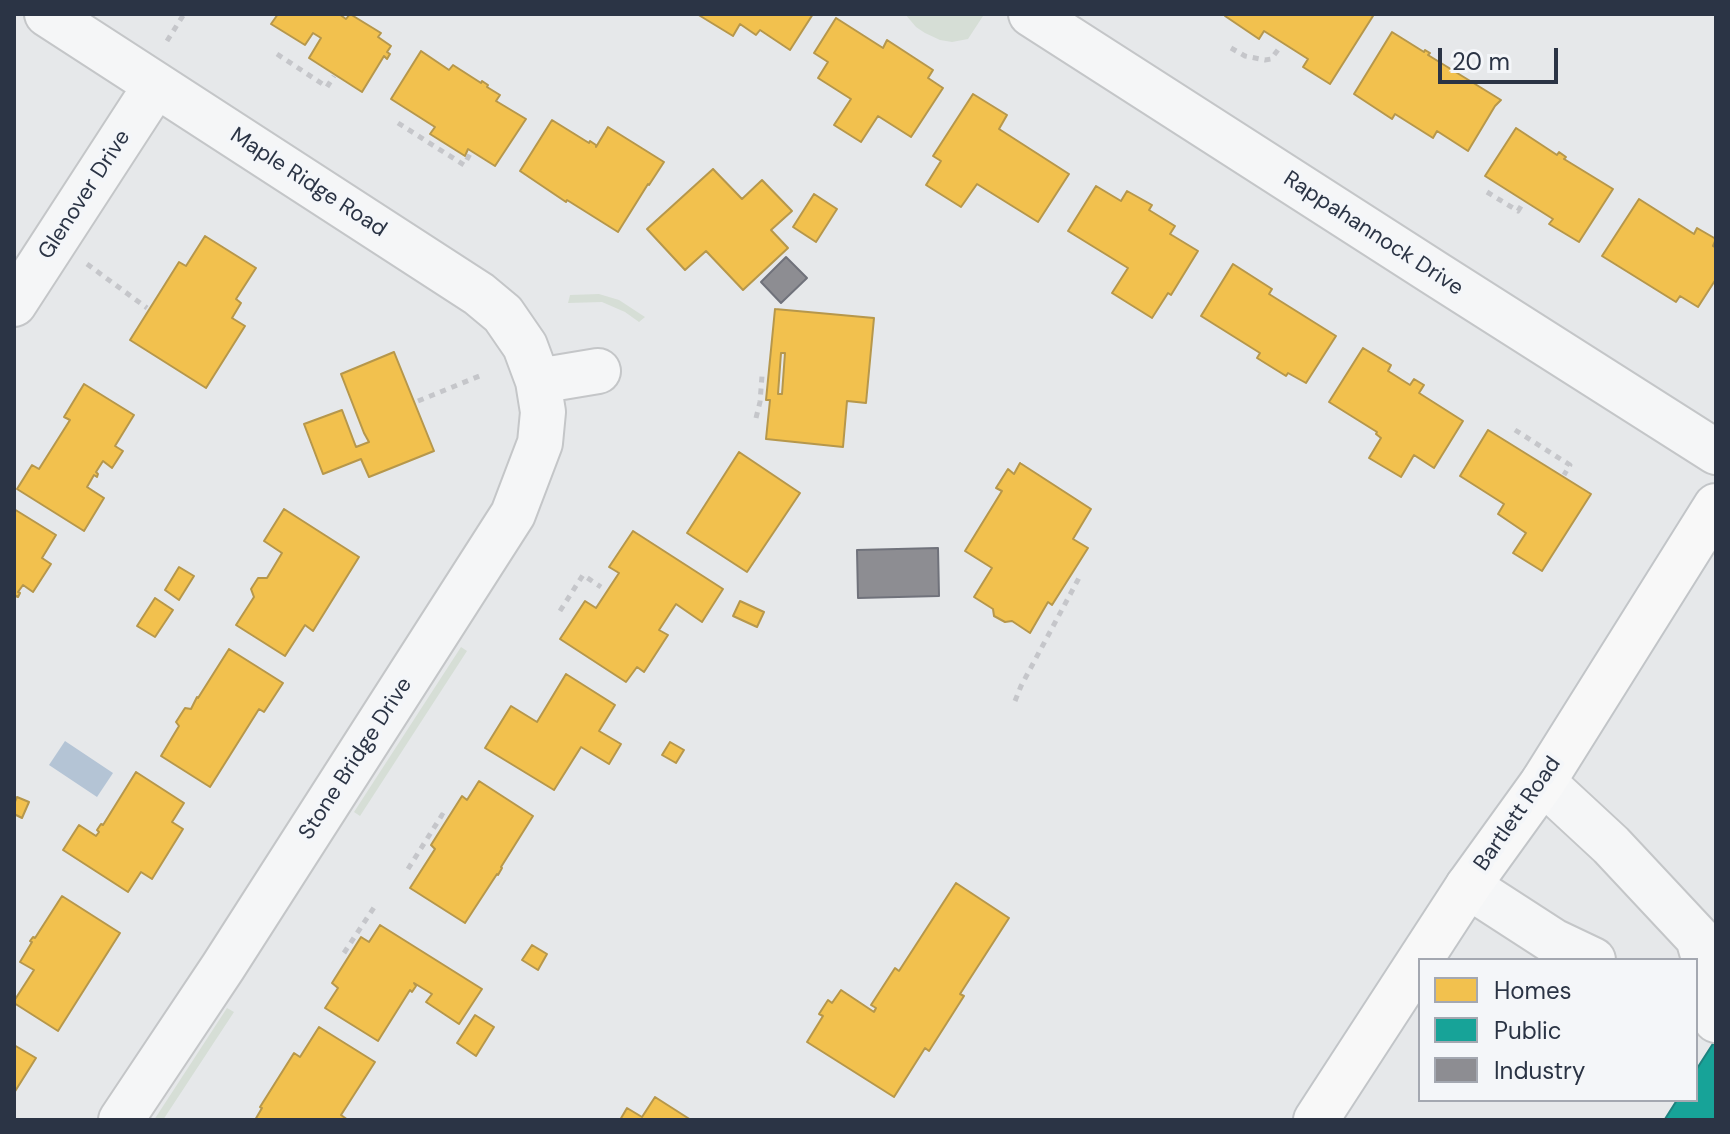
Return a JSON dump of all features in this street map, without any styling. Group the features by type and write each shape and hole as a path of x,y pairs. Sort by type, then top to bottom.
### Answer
{"main road":[{"name":"Bartlett Road","path":"1421,958 1468,886 1543,782 1716,506"},
{"name":"Bartlett Road","path":"1316,1120 1418,963"}],"street":[{"name":"Maple Ridge Road","path":"47,14 479,294 503,314 525,346 538,381"},
{"name":"Rappahannock Drive","path":"1031,14 1716,452"},
{"name":"Glenover Drive","path":"14,304 156,85"},
{"path":"538,381 598,371"},
{"name":"Stone Bridge Drive","path":"121,1120 223,967 513,514 540,443 543,412 538,381"},
{"path":"1543,782 1611,845 1698,938 1708,972 1716,1020"},
{"path":"1468,886 1553,941 1589,958"},
{"path":"1698,1010 1716,1020"}],"path":[{"path":"167,41 184,14"},
{"path":"1231,48 1245,56 1265,60 1271,59 1280,47"},
{"path":"277,54 327,87 334,76"},
{"path":"398,123 446,149 464,165 471,152"},
{"path":"1487,192 1518,211 1523,203"},
{"path":"77,258 147,308"},
{"path":"418,401 482,375"},
{"path":"756,418 762,376 766,376"},
{"path":"1515,430 1570,465 1564,475"},
{"path":"560,611 583,575 601,587"},
{"path":"1015,701 1080,576"},
{"path":"408,869 442,815 446,818"},
{"path":"344,953 377,903"}],"shaded area":[{"path":"905,14 983,16 968,39 952,42 925,33"},
{"path":"599,294 619,300 645,317 639,322 602,302 568,303 570,295"},
{"path":"461,647 467,651 360,816 354,812"},
{"path":"227,1008 234,1012 163,1120 154,1120"}],"water":[{"path":"65,741 113,773 97,797 49,765"}],"building: Homes":[{"path":"278,14 339,14 346,19 350,14 381,33 378,37 391,46 387,52 390,54 387,59 384,56 362,92 309,58 321,38 313,33 305,45 271,24"},
{"path":"697,14 813,14 790,50 760,30 756,35 740,24 733,36"},
{"path":"1226,14 1373,16 1330,84 1303,67 1308,59 1264,31 1259,39"},
{"path":"836,18 883,48 887,40 933,70 928,78 943,88 911,137 878,116 861,142 834,125 851,99 818,78 828,62 814,53"},
{"path":"1392,32 1501,100 1468,151 1437,131 1433,138 1395,114 1392,119 1354,94"},
{"path":"421,51 449,70 453,65 482,81 500,95 496,101 526,119 495,166 468,149 465,156 430,134 435,127 391,99"},
{"path":"973,94 1007,115 999,129 1069,174 1038,222 977,184 961,207 926,185 941,161 933,156"},
{"path":"552,120 596,147 608,127 664,162 618,232 520,171"},
{"path":"1516,128 1557,155 1559,152 1566,157 1564,159 1613,189 1579,242 1549,224 1553,219 1485,176"},
{"path":"713,169 742,199 762,180 792,211 771,230 788,248 743,290 706,251 685,270 647,229"},
{"path":"1096,186 1121,201 1127,191 1152,205 1149,210 1175,226 1170,234 1198,251 1171,295 1168,293 1152,318 1112,293 1128,268 1068,231"},
{"path":"814,194 837,209 816,242 793,227"},
{"path":"1639,199 1694,234 1697,228 1716,239 1713,246 1716,248 1716,279 1698,307 1680,296 1676,302 1602,256"},
{"path":"205,236 256,268 236,299 241,303 232,318 245,326 206,388 130,340 179,262 186,266"},
{"path":"1233,264 1272,289 1269,294 1336,336 1306,383 1288,373 1286,376 1257,358 1260,353 1201,316"},
{"path":"775,309 874,318 866,403 847,401 843,447 766,439 770,400 766,400","holes":["781,353 785,353 782,394 778,394"]},
{"path":"1363,348 1391,365 1388,371 1410,385 1414,379 1424,385 1419,393 1463,421 1434,468 1414,455 1401,477 1369,458 1381,438 1377,432 1329,402"},
{"path":"394,352 434,451 369,477 361,459 323,474 304,424 342,410 356,447 369,442 341,374"},
{"path":"84,384 134,415 115,446 123,451 112,468 103,461 96,472 97,477 94,475 87,487 104,498 84,531 17,489 32,465 39,469 70,420 64,417"},
{"path":"1488,430 1591,494 1542,571 1513,553 1526,533 1498,514 1504,504 1460,476"},
{"path":"739,452 800,493 747,572 687,533"},
{"path":"1020,463 1091,509 1073,539 1088,548 1052,605 1048,602 1030,633 1012,621 1005,622 994,616 993,609 974,597 992,568 965,551 1002,491 996,488 1008,469 1014,474"},
{"path":"14,509 56,535 42,558 51,564 33,592 23,585 18,597 14,598"},
{"path":"284,509 359,557 313,631 305,625 285,656 236,625 254,597 251,589 258,578 267,578 282,553 264,541"},
{"path":"633,531 723,589 702,622 676,604 659,630 668,635 644,672 637,667 626,682 560,639 585,601 596,608 619,573 609,567"},
{"path":"179,567 194,576 179,600 165,590"},
{"path":"155,598 173,610 155,637 137,626"},
{"path":"740,601 764,612 757,627 733,616"},
{"path":"229,649 283,683 264,712 259,709 210,787 161,756 179,726 176,722 185,708 191,709"},
{"path":"566,674 615,705 599,731 621,744 609,764 581,747 554,790 485,748 511,706 537,722"},
{"path":"670,742 684,750 676,763 662,755"},
{"path":"136,772 184,803 172,822 183,829 152,879 141,872 128,892 63,850 79,825 96,836"},
{"path":"479,781 533,816 465,923 410,888 435,849 431,845 462,796 467,800"},
{"path":"17,797 29,802 22,818 14,814"},
{"path":"956,883 1009,918 960,994 964,996 929,1051 925,1048 894,1097 807,1042 823,1016 819,1014 828,1000 832,1003 841,990 874,1012 876,1008 871,1005 895,968 899,971"},
{"path":"62,896 120,933 58,1031 14,1001 34,970 20,962 30,941"},
{"path":"380,925 482,989 459,1024 426,1002 432,994 414,983 416,986 412,992 410,990 378,1041 325,1008 338,988 332,983 361,937 369,942"},
{"path":"532,945 547,954 538,970 522,960"},
{"path":"475,1015 494,1027 476,1056 457,1043"},
{"path":"319,1027 375,1062 341,1115 348,1120 255,1120 294,1053 300,1057"},
{"path":"14,1045 36,1058 14,1093"},
{"path":"655,1097 691,1120 620,1120 627,1108 642,1117"}],"building: Public":[{"path":"1716,1039 1716,1120 1665,1119 1676,1102 1698,1102 1698,1067"}],"building: Industry":[{"path":"786,257 807,278 781,303 761,282"},
{"path":"938,548 939,596 858,598 857,550"}]}
